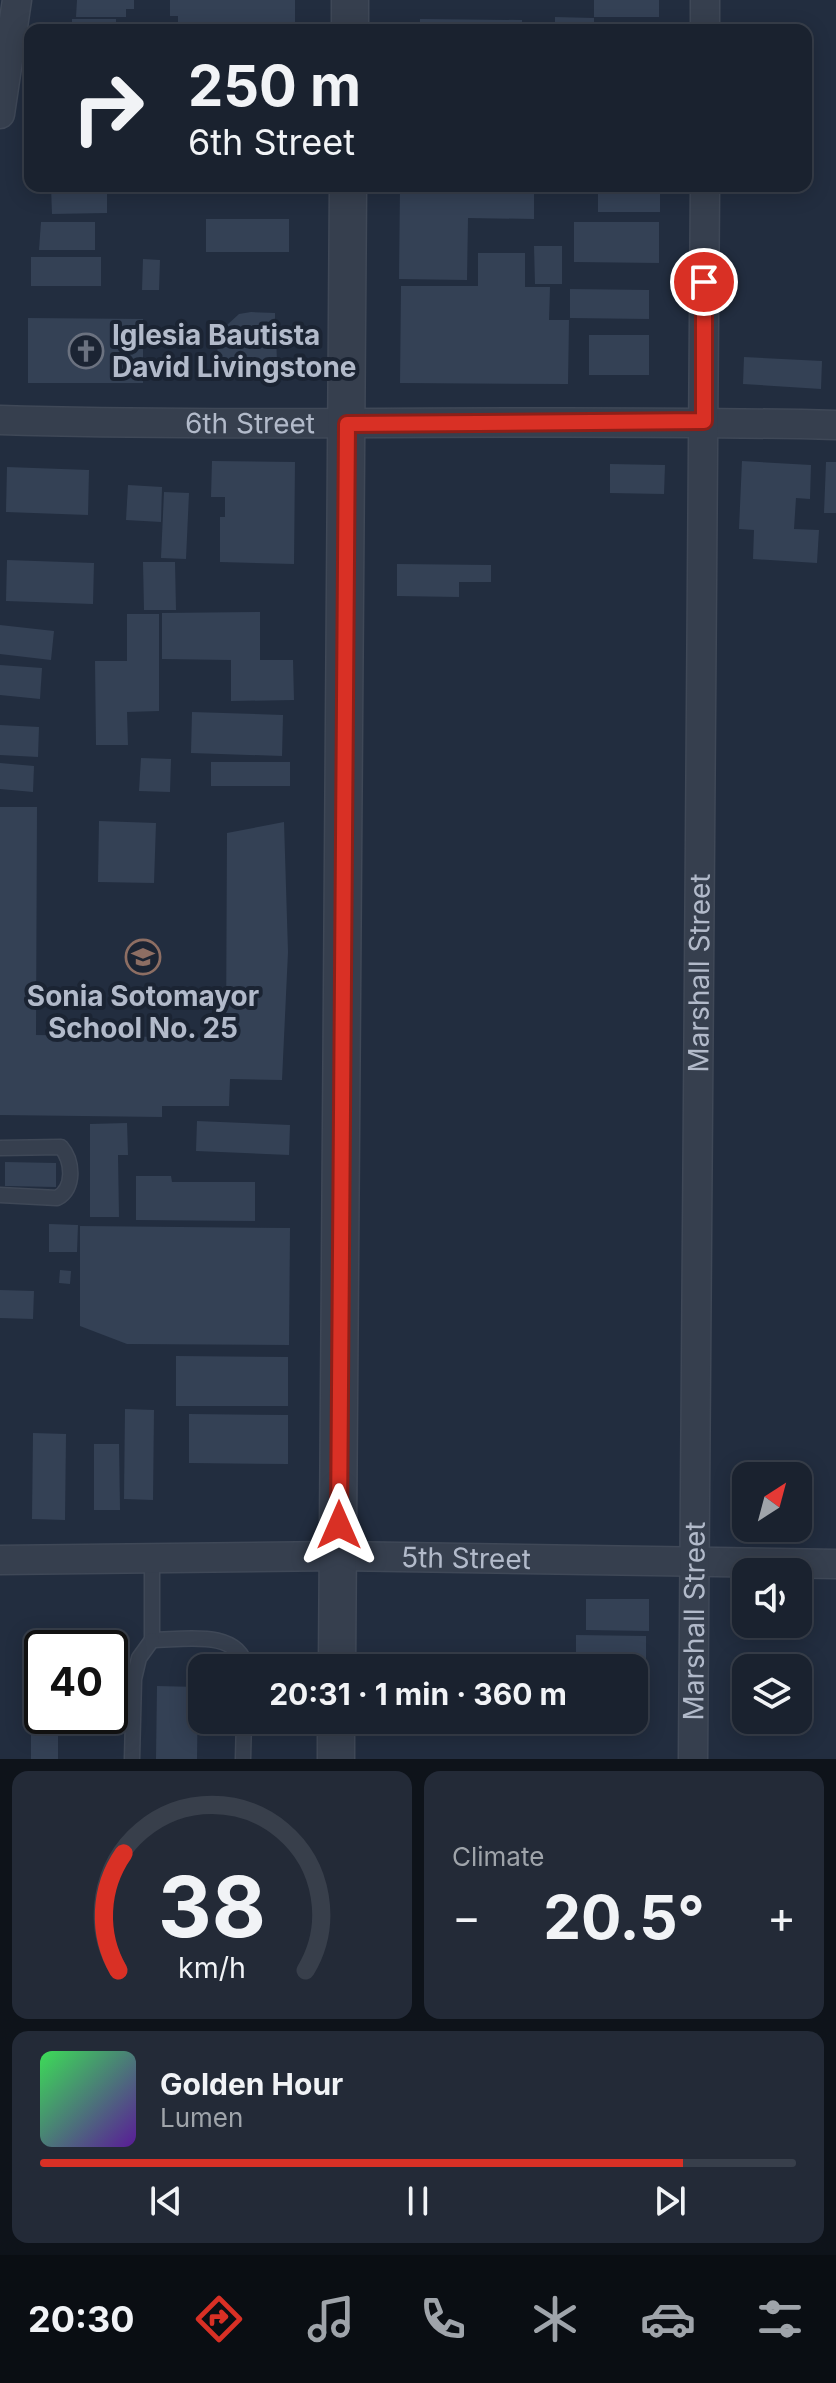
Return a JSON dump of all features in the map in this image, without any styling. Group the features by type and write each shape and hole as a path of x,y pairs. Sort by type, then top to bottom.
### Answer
{"street":[{"path":"0,114 17,0"},
{"path":"350,0 350,24"},
{"path":"705,0 705,24"},
{"path":"337,1654 348,192"},
{"name":"Marshall Street","path":"693,1759 705,192"},
{"name":"6th Street","path":"0,420 152,424 704,421 836,425"},
{"name":"5th Street","path":"0,1560 338,1556 836,1564"},
{"path":"336,1734 336,1759"}],"lane":[{"path":"0,1148 61,1147 68,1156 70,1184 57,1198 0,1195"},
{"path":"132,1759 134,1679 139,1658 152,1640 152,1560"},
{"path":"152,1640 220,1640 239,1654"},
{"path":"243,1759 244,1734"}],"building":[{"path":"77,0 134,0 134,9 126,9 126,17 76,17"},
{"path":"170,0 295,0 295,24 178,24 178,16 170,16"},
{"path":"594,0 659,0 659,17 594,17"},
{"path":"555,17 594,18 594,24 555,24"},
{"path":"72,19 116,19 116,24 72,24"},
{"path":"420,19 522,20 522,24 420,24"},
{"path":"51,192 107,192 107,213 52,214"},
{"path":"400,192 534,192 534,219 468,218 467,280 399,279"},
{"path":"598,192 660,192 660,212 598,212"},
{"path":"206,219 289,219 289,252 206,252"},
{"path":"41,222 95,222 95,250 39,250"},
{"path":"574,222 659,222 659,263 574,262"},
{"path":"534,246 562,246 562,284 535,284"},
{"path":"478,253 525,253 525,287 550,287 549,320 569,320 568,384 400,383 401,286 478,286"},
{"path":"31,257 101,257 101,286 31,286"},
{"path":"143,259 160,260 159,290 142,290"},
{"path":"570,289 649,290 649,319 570,318"},
{"path":"275,313 275,326 268,332 276,336 277,362 261,378 237,378 218,359 217,342 230,330 227,325 239,314"},
{"name":"Iglesia Bautista David Livingstone","path":"28,318 143,319 143,383 28,383"},
{"path":"589,335 649,335 649,375 589,375"},
{"path":"744,357 822,361 821,389 743,384"},
{"path":"212,461 295,462 294,564 220,562 220,517 225,517 225,497 211,497"},
{"path":"742,461 811,465 810,499 796,498 794,529 819,530 817,563 753,559 754,530 739,529"},
{"path":"826,462 836,462 836,513 824,513"},
{"path":"610,464 665,465 664,494 610,493"},
{"path":"7,467 89,470 88,515 6,512"},
{"path":"128,485 162,487 161,522 126,520"},
{"path":"164,492 189,493 186,559 161,558"},
{"path":"7,560 94,563 93,604 6,601"},
{"path":"143,562 175,562 176,610 144,610"},
{"path":"397,564 491,565 491,582 459,582 459,597 397,596"},
{"path":"260,612 260,660 293,660 294,700 231,701 231,660 162,659 162,613"},
{"path":"127,614 159,614 159,711 127,712 128,745 96,745 95,661 127,661"},
{"path":"0,625 54,631 51,660 0,654"},
{"path":"0,665 42,668 40,699 0,695"},
{"path":"192,712 283,715 282,756 191,753"},
{"path":"0,725 39,727 38,757 0,755"},
{"path":"141,758 171,759 170,792 139,791"},
{"path":"211,762 290,762 290,786 211,786"},
{"path":"0,763 34,766 33,792 0,789"},
{"path":"0,807 37,807 36,1035 226,1038 227,833 284,822 288,952 282,1080 230,1079 229,1106 162,1106 162,1117 0,1115"},
{"path":"99,821 156,823 154,883 98,882"},
{"path":"197,1121 290,1125 289,1155 196,1151"},
{"path":"127,1123 128,1155 118,1155 119,1217 90,1217 90,1124"},
{"path":"5,1162 56,1163 56,1187 5,1186"},
{"path":"136,1176 171,1176 172,1182 255,1182 255,1221 136,1220"},
{"path":"49,1224 78,1225 77,1252 49,1252"},
{"path":"80,1226 290,1228 289,1345 127,1344 80,1326"},
{"path":"60,1270 71,1271 70,1284 59,1283"},
{"path":"0,1290 34,1291 33,1319 0,1318"},
{"path":"176,1356 288,1357 288,1406 176,1406"},
{"path":"125,1409 154,1410 153,1500 124,1499"},
{"path":"189,1414 288,1415 288,1464 189,1463"},
{"path":"33,1433 66,1434 65,1520 32,1519"},
{"path":"94,1444 119,1444 120,1510 94,1510"},
{"path":"586,1599 649,1599 649,1631 586,1630"},
{"path":"576,1635 646,1636 646,1654 576,1654"},
{"path":"157,1686 188,1687 188,1734 197,1734 197,1759 156,1759"},
{"path":"31,1735 58,1736 58,1759 31,1759"}],"place":[{"name":"Iglesia Bautista David Livingstone","path":"86,351"},
{"name":"Sonia Sotomayor School No. 25","path":"143,957"}],"route":[{"path":"339,1525 347,424 704,421 704,282"}]}
